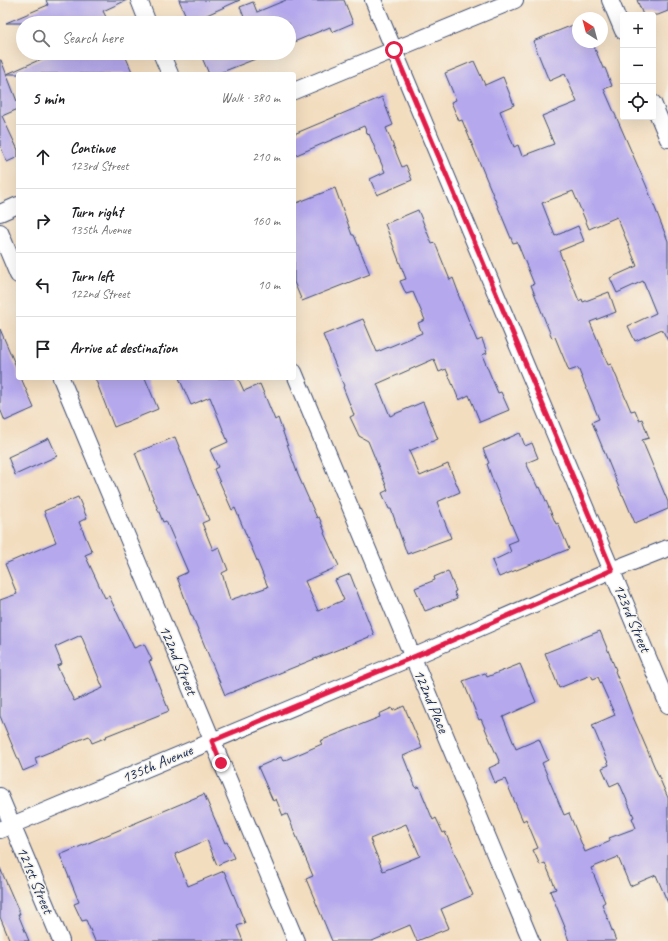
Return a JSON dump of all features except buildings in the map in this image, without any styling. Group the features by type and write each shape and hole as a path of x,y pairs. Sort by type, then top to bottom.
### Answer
{"street":[{"path":"139,0 145,16"},
{"name":"123rd Street","path":"373,0 668,705"},
{"path":"296,90 516,0"},
{"path":"610,0 620,24"},
{"path":"164,60 169,72"},
{"path":"656,110 668,139"},
{"path":"0,213 16,206"},
{"path":"0,232 16,270"},
{"name":"122nd Place","path":"296,377 532,941"},
{"name":"122nd Street","path":"62,380 296,941"},
{"name":"135th Avenue","path":"6,828 413,657 612,570 668,548"},
{"name":"121st Street","path":"0,796 6,828 61,941"}],"route":[{"path":"221,763 212,741 430,650 612,570 394,50"}]}
